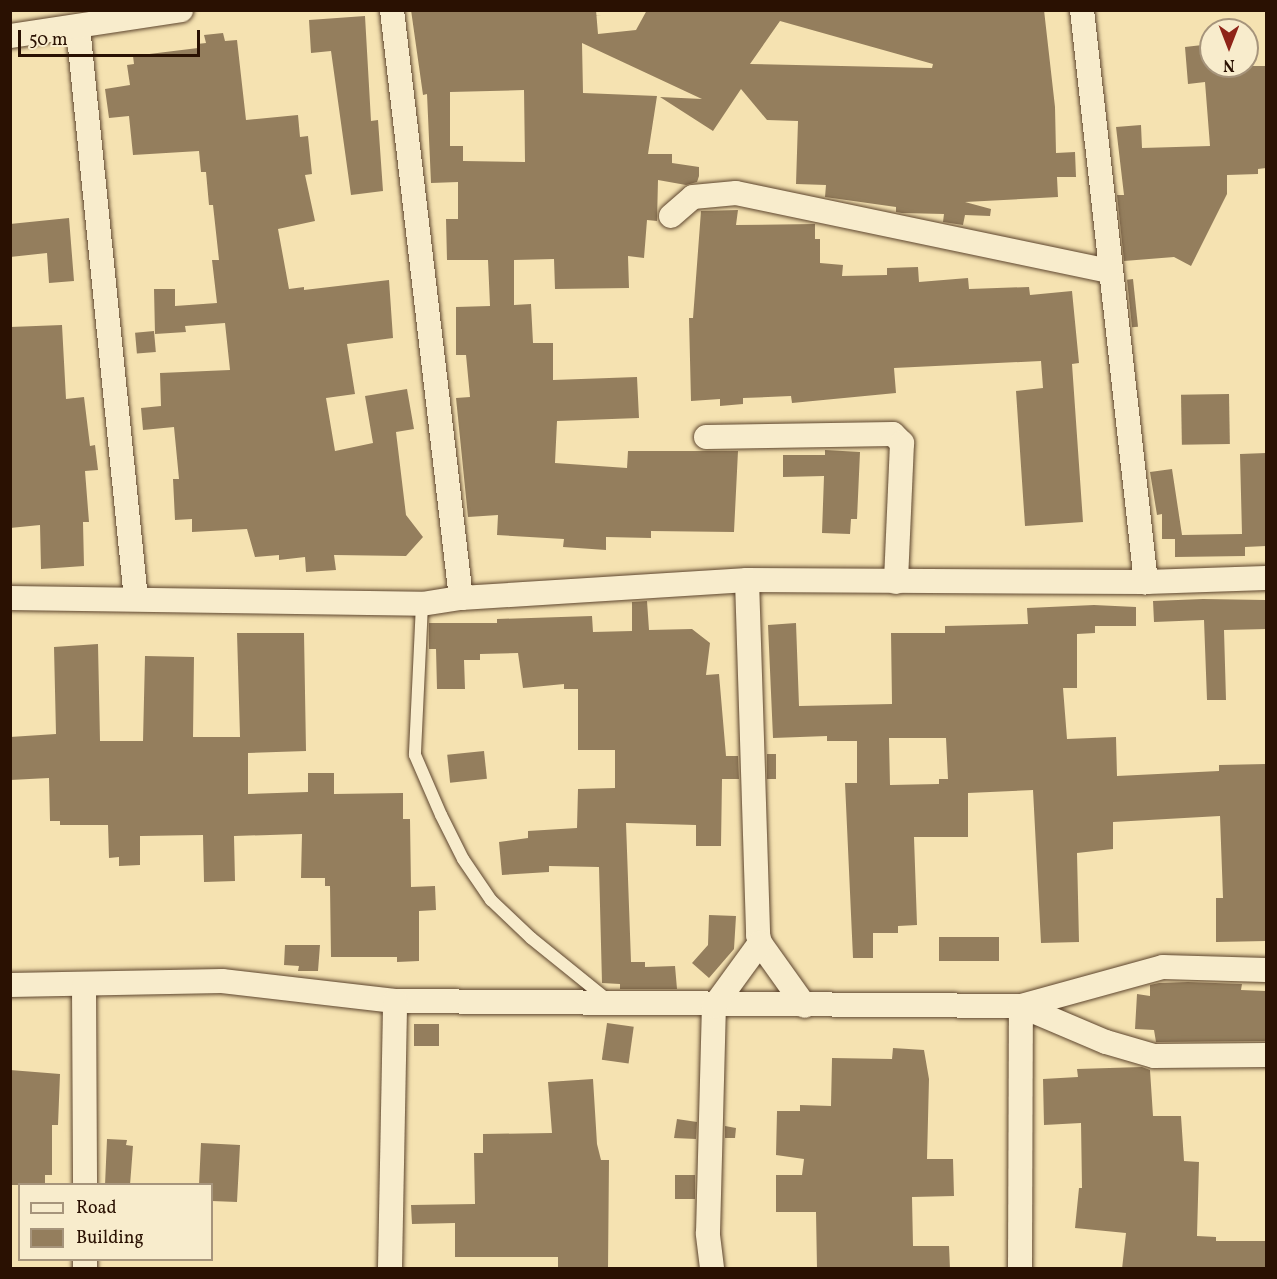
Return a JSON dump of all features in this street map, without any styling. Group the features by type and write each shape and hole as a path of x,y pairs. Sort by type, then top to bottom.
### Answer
{"street":[{"path":"10,36 181,10"},
{"path":"392,10 461,598"},
{"path":"1082,10 1109,271 1146,582"},
{"path":"78,27 136,599"},
{"path":"671,216 693,197 736,193 1109,271"},
{"path":"706,437 893,434 902,443 897,582"},
{"path":"10,598 422,604 461,598 747,580 1146,582 1266,578"},
{"path":"747,580 760,943 805,1006"},
{"path":"712,1269 708,1233 714,1006 760,943"},
{"path":"10,984 84,986 222,981 395,1001 714,1006 1021,1006 1163,967 1266,970"},
{"path":"84,986 85,1183"},
{"path":"390,1269 395,1001"},
{"path":"1021,1006 1106,1042 1154,1056 1266,1055"},
{"path":"1020,1269 1021,1006"}],"lane":[{"path":"422,604 416,755 441,815 463,859 491,900 531,938 612,1003"}],"building":[{"path":"411,10 596,10 598,34 636,30 647,10 1044,10 1055,107 1056,153 1075,152 1076,177 1057,177 1058,197 965,202 991,209 990,216 965,215 963,225 943,222 944,214 902,213 896,212 896,207 825,197 826,185 796,184 798,121 767,120 741,89 713,131 660,97 702,99 582,43 583,93 657,96 648,154 672,154 672,163 699,167 699,176 697,182 686,185 658,180 657,221 647,220 644,258 628,256 629,288 555,289 554,259 514,260 514,305 531,304 533,343 553,343 553,380 637,377 639,418 557,421 555,463 627,468 628,451 738,451 734,532 651,531 651,538 606,537 606,550 563,547 564,539 497,535 498,515 468,517 456,398 470,397 466,355 456,355 456,307 490,306 488,260 447,260 446,219 458,219 458,182 431,183 427,94 423,95","holes":["780,21 933,64 932,68 750,64","524,90 525,162 463,161 463,146 450,146 450,92"]},
{"path":"365,16 371,121 378,120 383,191 351,195 331,51 311,53 309,20"},
{"path":"223,33 225,41 237,40 246,120 298,115 300,137 308,136 312,174 305,175 315,221 278,229 289,289 304,287 304,290 389,280 393,338 347,344 355,394 326,398 335,451 373,443 365,396 407,389 414,429 396,432 406,515 423,537 406,556 334,555 336,570 306,572 305,557 279,560 279,555 255,557 247,529 192,532 192,519 175,520 173,479 179,479 174,427 143,430 141,408 161,406 160,373 230,370 225,323 185,326 186,332 155,334 154,289 175,289 175,306 217,303 212,260 219,260 213,205 209,205 206,172 201,172 199,151 133,155 129,116 109,118 105,89 130,85 127,65 134,64 133,56 198,48 197,44 206,43 204,35"},
{"path":"1199,45 1199,78 1259,78 1259,66 1266,66 1266,168 1258,169 1258,174 1227,175 1227,194 1191,266 1174,257 1124,261 1117,195 1124,195 1116,127 1141,125 1142,148 1210,146 1205,82 1188,84 1185,47"},
{"path":"738,210 736,225 815,224 815,239 820,239 820,263 843,265 842,276 887,275 887,268 918,267 919,282 968,278 969,289 1029,287 1030,295 1072,291 1079,363 1072,364 1083,522 1025,526 1016,391 1043,388 1041,361 894,368 896,393 792,403 791,396 743,398 743,404 720,406 720,399 691,401 689,318 693,318 701,211"},
{"path":"69,218 74,281 49,283 47,253 10,257 10,224"},
{"path":"1133,279 1138,327 1132,327 1127,280"},
{"path":"62,325 66,399 84,397 90,446 95,445 98,470 85,471 89,522 83,522 84,566 41,569 40,525 10,528 10,327"},
{"path":"154,331 156,352 137,354 135,333"},
{"path":"1229,394 1230,444 1182,445 1181,395"},
{"path":"825,450 860,452 857,519 851,519 850,534 822,533 824,476 783,477 783,455 825,455"},
{"path":"1266,453 1266,546 1245,547 1245,556 1175,557 1175,539 1162,539 1162,514 1157,515 1150,472 1172,469 1182,535 1242,534 1240,454"},
{"path":"1266,600 1266,629 1224,630 1226,700 1207,700 1204,620 1154,622 1153,601"},
{"path":"647,601 649,630 692,629 710,643 706,675 719,674 726,756 738,756 739,779 722,779 721,846 696,846 696,825 626,823 631,962 645,962 645,967 675,966 677,989 620,989 620,984 602,983 599,867 549,866 549,872 502,875 499,842 528,838 528,831 577,828 578,789 615,788 615,750 578,750 578,689 564,689 564,684 523,688 518,653 480,654 480,660 464,660 465,689 437,689 436,649 429,649 429,623 497,623 497,619 592,616 593,632 632,631 632,602"},
{"path":"1094,605 1136,607 1136,626 1095,626 1095,633 1077,634 1077,688 1063,688 1067,739 1116,737 1117,776 1219,771 1219,765 1266,764 1266,941 1216,942 1216,898 1223,898 1220,816 1113,822 1113,849 1077,853 1079,942 1041,943 1033,790 968,793 968,837 914,837 917,925 898,926 898,933 873,933 873,958 853,958 845,783 857,783 857,741 827,741 827,736 773,738 768,625 796,623 799,706 892,704 891,633 945,633 945,626 1028,624 1027,608","holes":["889,738 946,738 948,779 939,779 939,784 890,785"]},
{"path":"237,633 304,633 306,751 248,753 248,794 308,792 308,773 334,773 334,794 403,793 403,819 410,819 411,887 435,886 436,910 419,911 419,961 397,962 397,957 331,957 330,886 325,886 325,878 301,878 302,834 234,836 235,881 204,882 203,835 140,836 140,865 119,866 119,857 109,858 108,825 60,825 60,821 50,821 49,778 10,780 10,737 56,734 54,647 98,644 100,741 143,741 145,656 194,657 193,737 240,737"},
{"path":"484,751 487,779 450,783 447,755"},
{"path":"767,754 776,754 776,779 767,779"},
{"path":"709,915 736,916 734,949 709,978 692,963 708,945"},
{"path":"939,937 999,937 999,961 939,961"},
{"path":"285,945 320,945 318,971 298,971 299,966 284,965"},
{"path":"1188,982 1242,984 1241,990 1266,991 1266,1041 1156,1042 1154,1030 1135,1029 1137,994 1150,996 1150,985"},
{"path":"607,1023 634,1027 629,1063 602,1060"},
{"path":"414,1024 439,1024 439,1046 414,1046"},
{"path":"893,1048 924,1050 929,1079 927,1159 953,1159 954,1196 912,1197 913,1246 949,1246 950,1269 817,1269 816,1212 776,1212 776,1175 802,1175 804,1159 776,1155 777,1111 800,1111 800,1105 831,1106 832,1058 892,1059"},
{"path":"1142,1067 1150,1070 1153,1116 1181,1116 1184,1161 1199,1162 1197,1236 1216,1237 1216,1241 1266,1241 1266,1269 1122,1269 1126,1233 1075,1228 1079,1188 1082,1188 1081,1123 1044,1125 1043,1079 1078,1077 1077,1069"},
{"path":"10,1070 60,1074 58,1125 52,1125 52,1175 45,1175 45,1183 10,1185"},
{"path":"593,1079 597,1144 601,1160 609,1160 608,1269 558,1269 558,1257 455,1257 455,1223 412,1224 411,1205 475,1204 474,1153 483,1153 483,1134 552,1133 548,1082"},
{"path":"677,1119 697,1122 696,1139 674,1138"},
{"path":"725,1126 736,1128 735,1138 725,1138"},
{"path":"107,1139 127,1140 126,1145 133,1146 130,1183 105,1183"},
{"path":"201,1143 240,1145 237,1202 213,1201 213,1183 199,1183"},
{"path":"675,1175 695,1175 695,1199 675,1199"}]}
